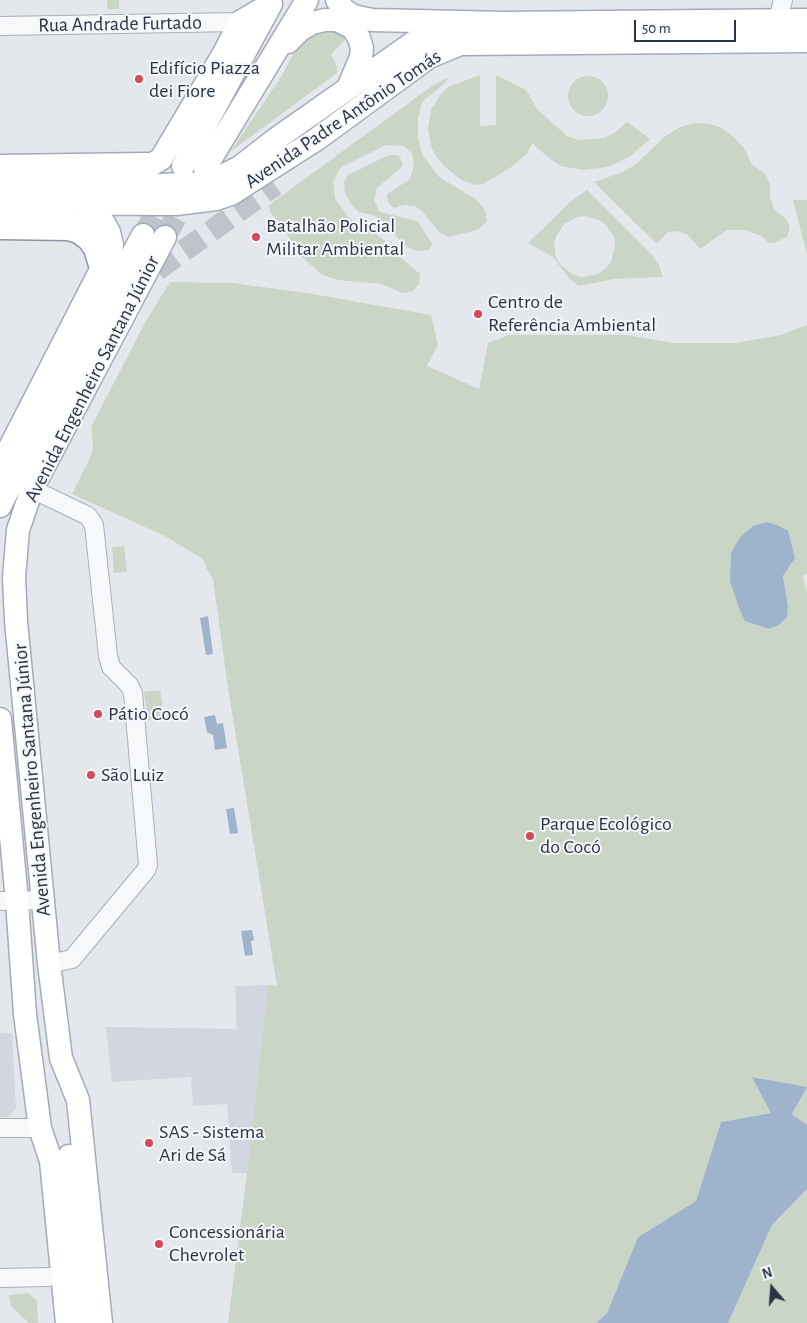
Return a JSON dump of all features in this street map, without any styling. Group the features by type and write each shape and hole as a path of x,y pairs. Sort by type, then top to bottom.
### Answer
{"highway":[{"path":"0,226 69,227 79,230 90,238 97,248 103,268"}],"main road":[{"path":"272,2 243,59 194,167 264,70 307,0"},
{"path":"337,0 344,10 353,16 363,19 476,22 807,20"},
{"path":"110,184 132,176 161,159 240,22 272,2"},
{"path":"264,70 300,30 312,23 337,20 353,28 362,48 361,57 348,88"},
{"name":"Avenida Padre Antônio Tomás","path":"0,202 176,204 216,199 231,194 317,139 429,57 460,44 778,21 807,41"},
{"name":"Avenida Padre Antônio Tomás","path":"0,185 161,185 202,183 240,167 348,88 424,37 453,24 476,22"},
{"path":"275,185 296,166 317,139"},
{"path":"0,167 150,164"},
{"path":"0,167 83,184"},
{"path":"0,478 4,451 103,268 112,245 109,232 104,223 91,213 64,202"},
{"name":"Avenida Engenheiro Santana Júnior","path":"0,506 39,429 154,236 139,288 32,489 18,530 14,577 16,621 49,964 61,1058 78,1100 101,1323"},
{"path":"139,288 157,270"},
{"name":"Avenida Engenheiro Santana Júnior","path":"0,719 8,901 40,1128 51,1161 67,1323"},
{"path":"61,1058 84,1323"},
{"path":"40,1128 36,1162 49,1277 52,1323"}],"street":[{"name":"Rua Andrade Furtado","path":"0,26 240,22"},
{"path":"32,489 88,516 94,525 108,656 111,667 129,685 133,693 148,865 72,959 49,964"},
{"path":"8,901 43,900"},
{"path":"0,1128 40,1128"},
{"path":"0,1278 49,1277"}],"shaded area":[{"path":"268,985 247,1173 232,1173 227,1104 193,1106 191,1077 112,1082 106,1027 237,1029 235,986"},
{"path":"0,1033 12,1033 16,1108 8,1117 0,1117"}],"green space":[{"path":"107,0 119,0 119,9 107,9"},
{"path":"324,25 350,35 331,54 337,67 337,73 230,152 281,77 299,43"},
{"path":"480,75 480,126 496,125 496,75 526,90 538,110 567,136 578,140 604,138 616,132 627,122 650,139 630,156 619,162 607,167 583,170 561,166 532,143 527,154 510,168 483,184 475,185 460,179 437,158 432,149 428,129 431,110 441,94 448,87"},
{"path":"592,76 599,79 605,85 608,96 607,104 599,113 592,116 584,116 577,113 569,104 568,92 571,85 580,77"},
{"path":"447,78 446,82 422,102 418,118 418,137 422,154 439,177 477,200 485,210 487,222 477,230 449,237 439,232 421,210 415,206 405,205 394,208 388,203 387,194 410,179 414,165 412,154 404,146 386,145 341,167 333,182 335,199 350,219 382,238 393,251 420,274 419,284 413,291 402,293 382,284 338,280 322,275 299,254 282,226 270,212 269,205 432,86"},
{"path":"695,123 710,124 722,128 735,138 745,150 751,163 766,175 770,185 770,197 774,209 786,219 790,227 787,237 774,243 768,242 761,236 746,230 727,230 700,249 688,235 677,231 668,232 657,244 594,182 623,172 635,165 664,137 680,127"},
{"path":"389,155 400,157 403,166 377,188 374,200 380,212 417,221 432,243 429,250 416,251 404,245 383,221 373,215 359,212 345,194 344,182 348,175"},
{"path":"587,190 652,255 659,265 663,277 614,279 578,286 569,278 553,257 528,243 570,202","holes":["585,216 605,224 614,237 615,246 611,262 598,274 581,277 572,274 556,258 554,243 556,236 564,224 577,217"]},
{"path":"793,200 807,200 807,255"},
{"name":"Parque Ecológico do Cocó","path":"170,282 232,283 307,293 431,315 438,345 427,366 479,389 488,343 509,335 626,335 673,343 736,343 781,335 807,325 807,573 803,576 807,592 807,1125 792,1114 806,1088 753,1077 771,1113 721,1122 696,1201 638,1237 607,1313 596,1323 228,1323 268,985 277,986 228,688 213,579 204,560 165,536 72,494 91,456 93,447 91,427 147,319","holes":["795,558 783,576 788,606 787,617 779,625 769,629 745,621"]},
{"path":"124,546 127,572 114,573 112,547"},
{"path":"160,690 164,717 148,720 144,692"},
{"path":"807,1189 807,1323 728,1323 772,1225"},
{"path":"28,1293 37,1301 38,1323 29,1323 11,1306 9,1295"}],"water":[{"path":"766,522 788,531 795,558 783,576 788,606 787,617 779,625 769,629 745,621 730,581 731,553 740,537 753,526"},
{"path":"208,616 213,654 206,655 200,618"},
{"path":"215,715 217,724 223,723 227,748 215,750 213,735 207,732 204,717"},
{"path":"234,808 238,833 230,834 226,809"},
{"path":"252,930 254,940 251,941 253,955 245,956 241,931"},
{"path":"752,1077 807,1087 792,1114 807,1125 807,1189 772,1225 728,1323 596,1323 607,1313 638,1237 696,1201 721,1122 771,1113"}],"tunnel":[{"path":"157,270 275,185"},
{"path":"143,235 170,189"},
{"path":"165,237 191,190"}],"place":[{"name":"Edifício Piazza dei Fiore","path":"139,79"},
{"name":"Batalhão Policial Militar Ambiental","path":"256,237"},
{"name":"Centro de Referência Ambiental","path":"478,314"},
{"name":"Pátio Cocó","path":"98,714"},
{"name":"São Luiz","path":"91,775"},
{"name":"Parque Ecológico do Cocó","path":"530,836"},
{"name":"SAS - Sistema Ari de Sá","path":"149,1143"},
{"name":"Concessionária Chevrolet","path":"159,1244"}]}
